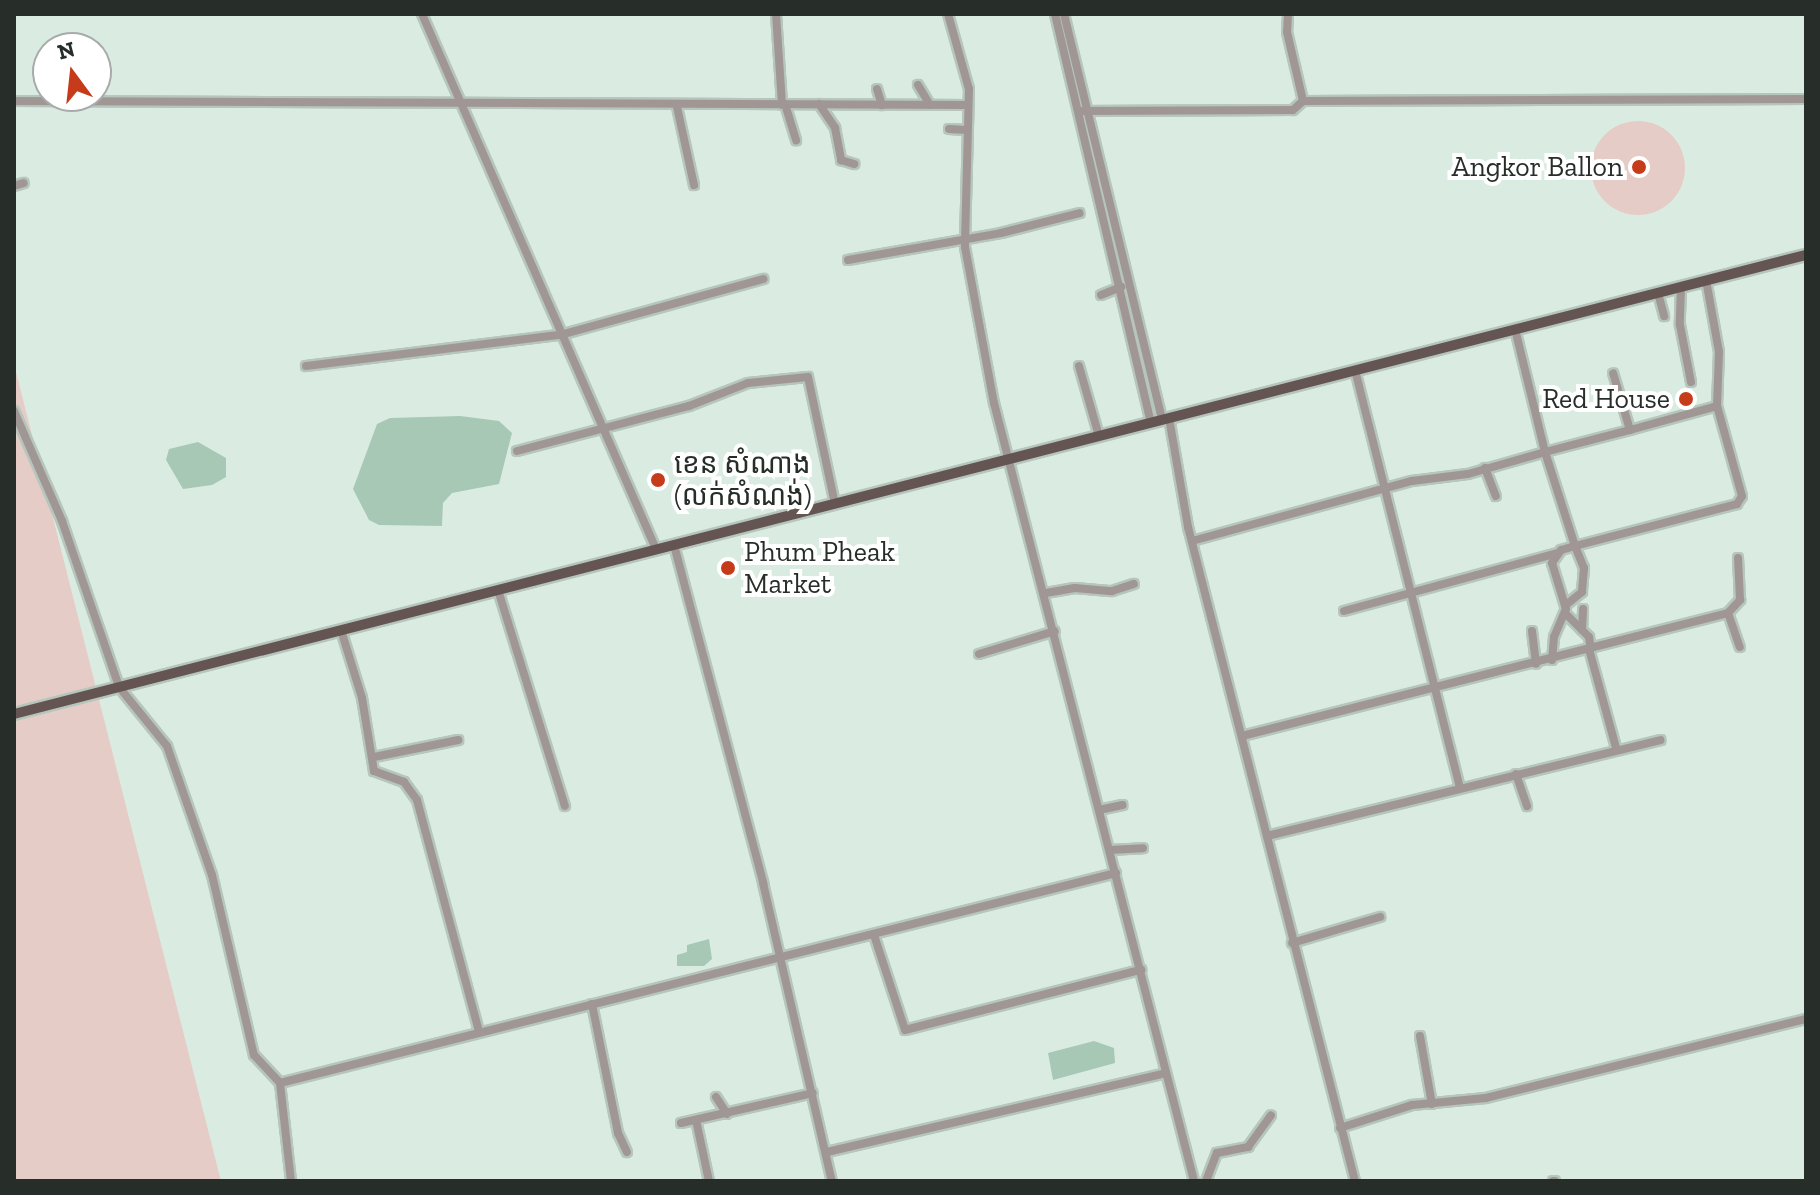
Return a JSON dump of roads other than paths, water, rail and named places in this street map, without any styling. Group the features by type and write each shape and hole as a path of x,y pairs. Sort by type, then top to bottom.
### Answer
{"main road":[{"path":"14,714 1806,255"}],"street":[{"path":"422,14 656,549"},
{"path":"776,14 784,104 796,140"},
{"path":"948,14 965,66 966,238 994,403 1046,593 1194,1181"},
{"path":"1055,14 1083,110 1292,943 1355,1181"},
{"path":"1064,14 1121,287 1161,420"},
{"path":"1288,14 1287,32 1303,101"},
{"path":"918,85 930,105"},
{"path":"877,89 882,105"},
{"path":"1083,110 1293,110 1303,101 1806,99"},
{"path":"14,101 462,102 677,107 967,105"},
{"path":"819,104 835,128 841,160 854,164"},
{"path":"677,107 694,185"},
{"path":"949,129 967,130"},
{"path":"14,186 24,183"},
{"path":"848,260 1080,213"},
{"path":"306,366 560,335 763,279"},
{"path":"1344,611 1575,546 1650,531 1740,502 1717,406 1719,352 1706,280"},
{"path":"1101,295 1121,287"},
{"path":"1681,287 1680,325 1691,382"},
{"path":"1658,293 1664,316"},
{"path":"1515,329 1545,452 1584,568 1582,592 1566,609 1554,637 1552,660"},
{"path":"1079,366 1099,436"},
{"path":"1355,370 1388,489 1460,788"},
{"path":"1613,373 1630,430"},
{"path":"517,451 602,431 736,387 808,377 835,504"},
{"path":"1192,541 1717,406"},
{"path":"14,411 57,509 119,687 167,746 212,875 254,1055 280,1083 291,1181"},
{"path":"1485,468 1496,496"},
{"path":"674,545 780,958 832,1181"},
{"path":"1558,553 1552,563 1566,609 1582,630 1590,649 1616,748"},
{"path":"1242,736 1366,706 1401,692 1436,688 1536,664 1728,613 1740,600 1738,558"},
{"path":"1046,593 1075,588 1112,591 1134,584"},
{"path":"498,590 565,806"},
{"path":"1582,630 1583,609"},
{"path":"1728,613 1740,647"},
{"path":"341,630 377,774 404,782 417,800 479,1032"},
{"path":"979,654 1055,631"},
{"path":"1532,631 1536,664"},
{"path":"374,757 458,740"},
{"path":"1267,836 1616,748 1660,740"},
{"path":"1516,774 1527,806"},
{"path":"1099,810 1122,805"},
{"path":"1110,850 1143,848"},
{"path":"280,1083 1116,873"},
{"path":"1292,943 1380,917"},
{"path":"874,935 905,1030 1141,970"},
{"path":"592,1004 618,1133 627,1152"},
{"path":"1340,1128 1412,1105 1486,1098 1806,1019"},
{"path":"1420,1036 1432,1104"},
{"path":"827,1152 1166,1073"},
{"path":"681,1123 813,1093"},
{"path":"716,1097 727,1114"},
{"path":"1206,1181 1217,1153 1248,1147 1271,1115"},
{"path":"696,1120 709,1181"}],"place":[{"name":"Angkor Ballon","path":"1639,167"},
{"name":"Red House","path":"1686,399"},
{"name":"ខេន សំណាង (លក់សំណង់)","path":"658,480"},
{"name":"Phum Pheak Market","path":"728,568"}]}
